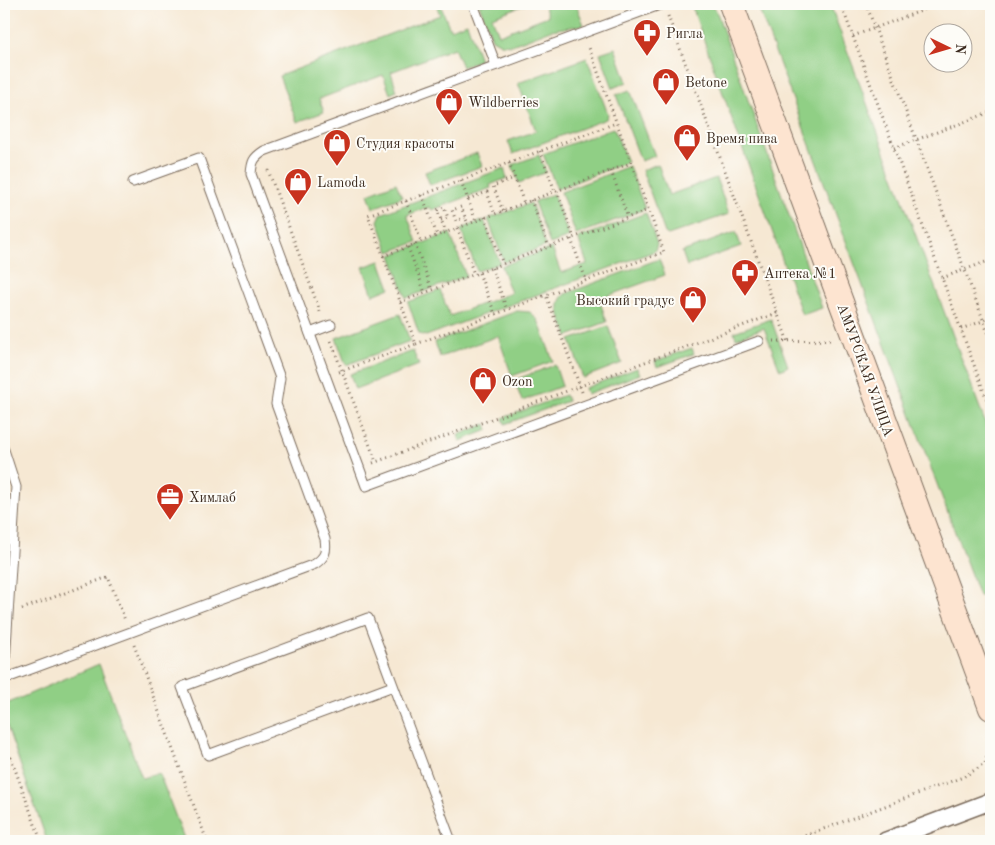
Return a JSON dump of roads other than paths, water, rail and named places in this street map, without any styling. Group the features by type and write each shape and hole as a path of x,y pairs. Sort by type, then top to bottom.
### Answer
{"street":[{"name":"АМУРСКАЯ УЛИЦА","path":"731,4 991,708"},
{"path":"885,841 991,801"}],"lane":[{"path":"473,4 496,65"},
{"path":"664,8 583,33 256,156 252,165 252,174 366,486 759,341"},
{"path":"4,450 16,487 4,679 314,564 323,558 327,549 325,539 276,404 280,378 199,158 133,182"},
{"path":"310,333 331,325"},
{"path":"393,686 208,755 182,687 368,618 451,841"}],"place":[{"name":"Ригла","path":"647,57"},
{"name":"Betone","path":"666,106"},
{"name":"Wildberries","path":"449,126"},
{"name":"Время пива","path":"687,162"},
{"name":"Студия красоты","path":"337,167"},
{"name":"Lamoda","path":"298,206"},
{"name":"Аптека №1","path":"745,297"},
{"name":"Высокий градус","path":"693,324"},
{"name":"Ozon","path":"483,405"},
{"name":"Химлаб","path":"170,521"}]}
